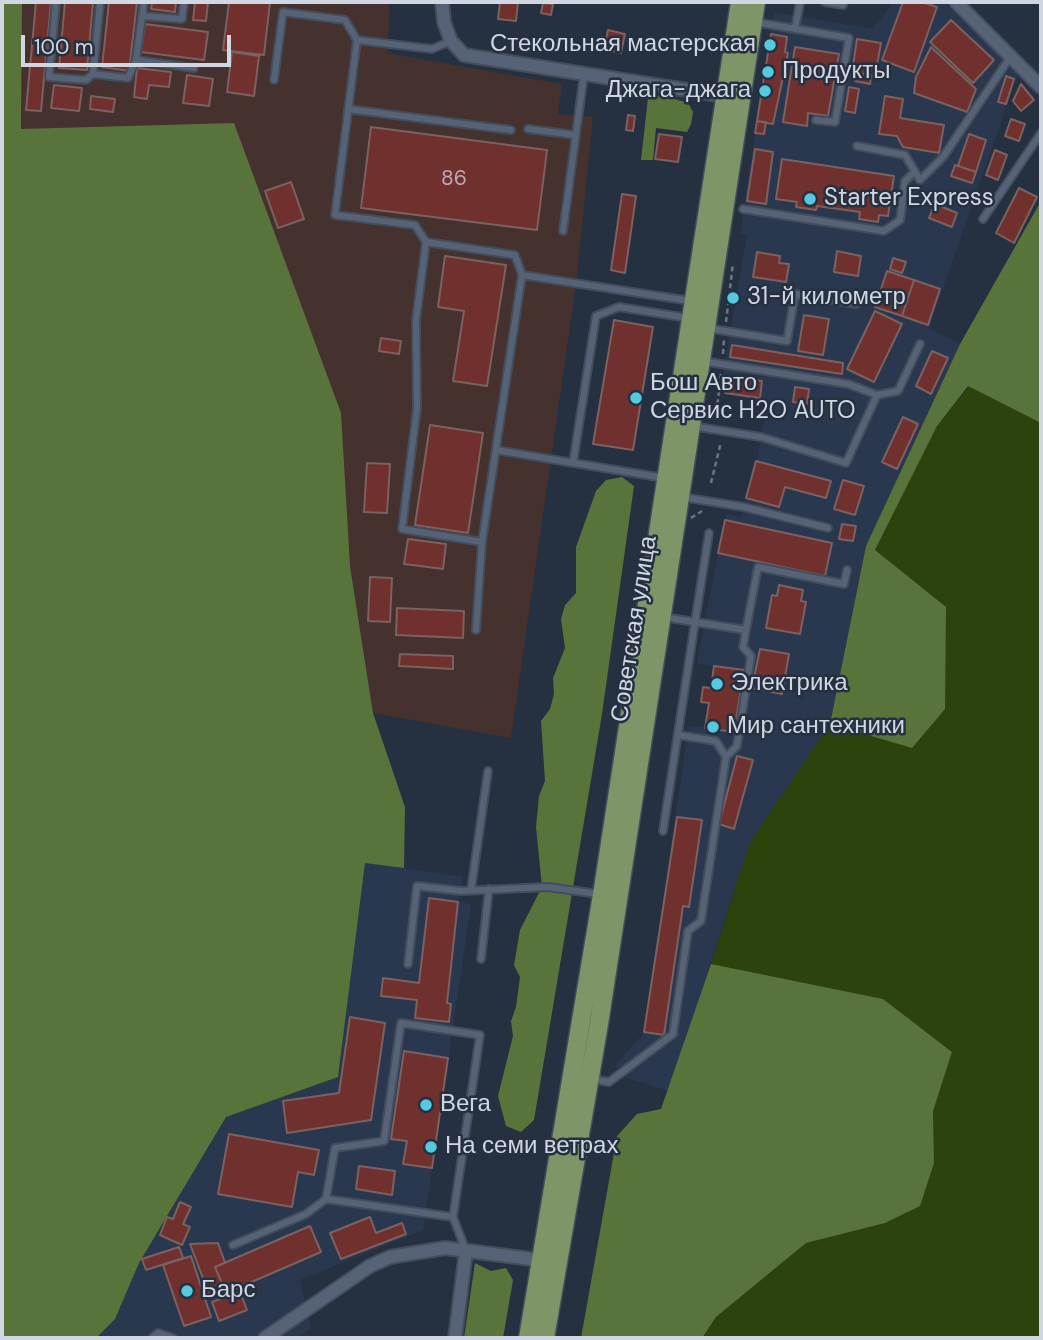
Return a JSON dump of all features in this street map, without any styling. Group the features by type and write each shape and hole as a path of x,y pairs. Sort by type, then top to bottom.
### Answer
{"main road":[{"name":"Советская улица","path":"550,1262 590,1079 680,497 700,361 696,316 740,2"},
{"name":"Советская улица","path":"550,1262 602,895 666,478 756,2"},
{"path":"528,1338 550,1262"},
{"path":"545,1338 550,1262"}],"street":[{"path":"442,2 443,22 451,41 464,55 725,96"},
{"path":"956,2 1041,87"},
{"path":"265,1338 370,1266 390,1257 445,1248 550,1262"},
{"path":"455,1338 466,1251"}],"lane":[{"path":"56,2 49,77 86,80 93,74 100,2"},
{"path":"93,74 128,78 136,60 144,2"},
{"path":"142,16 182,19 184,2"},
{"path":"796,29 800,2"},
{"path":"828,2 843,5 844,2"},
{"path":"274,80 283,12 345,20 357,40 335,215 415,225 426,242 416,320 417,408 402,529 482,542"},
{"path":"753,21 849,38 835,122 816,120"},
{"path":"357,40 432,49 451,41"},
{"path":"857,146 905,155 920,180 943,157 1011,56"},
{"path":"136,60 194,68"},
{"path":"563,231 584,74"},
{"path":"348,109 510,130"},
{"path":"528,129 575,135"},
{"path":"984,219 1041,133"},
{"path":"743,209 884,231 900,220 905,181 915,171"},
{"path":"426,242 514,255 522,275 482,542 476,630"},
{"path":"522,275 696,316 725,331 786,341 795,294 856,304"},
{"path":"573,463 596,316 619,307 696,316"},
{"path":"700,361 848,384 877,395 898,391 920,344"},
{"path":"690,426 761,437 846,463 877,395"},
{"path":"496,450 666,478"},
{"path":"680,497 744,507 828,528"},
{"path":"663,831 709,533"},
{"path":"590,1079 609,1082 673,1034 688,931 701,921 726,757 737,746 751,656 743,647 758,567 844,584 847,570"},
{"path":"662,616 746,630"},
{"path":"678,735 716,741 726,757"},
{"path":"471,890 488,771"},
{"path":"408,964 417,886 471,890 548,887 602,895"},
{"path":"481,960 489,890"},
{"path":"326,1199 335,1148 384,1141 401,1023 480,1035 453,1217 466,1251"},
{"path":"233,1245 306,1213 326,1199 453,1217"},
{"path":"152,1338 159,1333 173,1338"}],"path":[{"path":"724,418 717,408 734,255"},
{"path":"711,483 721,442"}],"shaded area":[{"path":"22,2 390,2 387,53 562,84 558,114 593,117 576,284 511,738 373,713 350,566 21,129"},
{"path":"894,2 943,2 1018,74 929,328 960,344 866,546 830,724 749,844 669,1091 626,1078 615,1065 643,1034 689,726 705,727 708,703 701,702 703,687 711,688 714,666 697,663 726,514 741,517 758,457 767,402 720,393 747,235 740,233 774,12 872,29"},
{"path":"365,862 463,877 459,902 471,904 423,1230 300,1280 311,1328 297,1338 96,1338 115,1319 139,1263 226,1117 338,1077"}],"green space":[{"path":"2,2 22,2 21,129 234,123 341,413 350,566 373,713 405,807 404,868 365,863 338,1077 226,1117 139,1263 115,1319 96,1338 2,1338"},
{"path":"661,95 688,103 693,112 691,124 687,132 656,128 653,160 641,160 648,98"},
{"path":"1041,201 1041,423 968,386 937,426 875,550 946,607 945,709 912,748 830,724 866,546 960,344"},
{"path":"969,386 1041,423 1041,1338 702,1338 716,1317 806,1243 885,1223 934,1163 933,1111 952,1052 883,999 711,964 749,844 830,724 912,748 944,657 946,607 875,551 937,426"},
{"path":"622,477 634,486 602,714 534,1120 521,1132 506,1126 498,1096 513,1036 511,1021 520,977 514,965 520,930 542,887 536,827 539,796 545,781 541,721 550,709 554,694 553,678 565,648 561,619 565,605 576,593 576,547 596,491 606,480"},
{"path":"711,964 883,999 952,1052 933,1111 934,1163 920,1206 885,1223 806,1243 716,1317 702,1338 581,1338 617,1136 637,1114 661,1109"},
{"path":"475,1263 491,1271 506,1268 513,1280 503,1338 464,1338"}],"building":[{"path":"36,2 51,2 41,111 26,110"},
{"path":"65,2 93,2 87,70 59,68"},
{"path":"109,2 137,2 129,71 102,67"},
{"path":"152,2 176,2 175,12 151,9"},
{"path":"195,2 208,2 206,21 193,20"},
{"path":"229,2 270,2 264,55 223,50"},
{"path":"500,2 518,2 516,21 498,19"},
{"path":"903,2 922,2 937,7 914,72 882,60"},
{"path":"543,3 553,4 551,15 541,13"},
{"path":"951,20 994,60 973,83 930,42"},
{"path":"145,24 208,32 204,60 141,52"},
{"path":"608,30 625,34 621,53 604,49"},
{"path":"771,34 787,37 785,52 788,53 773,124 757,121"},
{"path":"857,39 881,43 875,76 852,72"},
{"path":"795,47 839,54 828,116 808,113 807,126 783,122"},
{"path":"931,47 976,89 967,112 914,93 916,77"},
{"path":"232,52 259,56 254,96 227,92"},
{"path":"137,68 171,72 169,87 149,85 147,99 134,97"},
{"path":"856,73 871,75 870,84 855,81"},
{"path":"187,75 213,79 209,106 183,103"},
{"path":"1006,76 1014,79 1006,104 998,102"},
{"path":"1021,84 1034,100 1021,111 1013,101"},
{"path":"54,85 82,88 79,111 51,108"},
{"path":"849,87 859,89 855,113 845,111"},
{"path":"91,96 115,99 113,112 90,109"},
{"path":"885,96 903,99 900,118 944,125 939,153 903,147 897,136 879,134"},
{"path":"628,115 635,116 633,131 626,130"},
{"path":"1011,119 1025,124 1019,141 1005,136"},
{"path":"757,121 766,122 764,134 755,133"},
{"path":"371,127 547,150 537,230 361,208"},
{"path":"659,134 682,137 678,162 655,159"},
{"path":"969,134 986,140 976,172 958,166"},
{"path":"755,149 773,152 766,204 747,201"},
{"path":"995,150 1007,155 998,180 986,175"},
{"path":"782,159 894,176 888,216 879,215 878,222 859,219 860,212 817,206 816,210 796,207 797,202 776,199"},
{"path":"955,165 976,172 972,183 951,176"},
{"path":"291,182 304,219 278,228 265,191"},
{"path":"1019,188 1037,197 1014,243 996,233"},
{"path":"622,194 636,196 625,273 611,270"},
{"path":"935,204 957,213 952,227 929,218"},
{"path":"837,251 861,256 858,276 834,272"},
{"path":"757,252 780,256 779,263 789,264 786,282 753,277"},
{"path":"445,256 506,265 487,386 453,381 464,311 438,307"},
{"path":"893,258 906,262 902,273 890,269"},
{"path":"887,271 914,280 902,316 875,307"},
{"path":"914,280 940,289 928,325 902,316"},
{"path":"875,311 902,324 874,382 847,369"},
{"path":"804,315 829,319 823,355 798,351"},
{"path":"614,320 653,327 633,450 593,444"},
{"path":"381,338 401,341 399,354 379,351"},
{"path":"732,345 843,363 842,374 730,357"},
{"path":"932,351 948,358 931,394 916,386"},
{"path":"728,376 762,381 760,398 725,393"},
{"path":"795,387 809,389 807,404 793,402"},
{"path":"903,417 918,424 897,469 882,462"},
{"path":"430,425 483,433 468,533 415,525"},
{"path":"756,461 831,481 826,498 785,487 779,507 746,498"},
{"path":"367,463 390,464 387,513 364,512"},
{"path":"843,480 864,486 855,515 834,509"},
{"path":"725,520 832,543 825,576 718,553"},
{"path":"842,524 856,526 853,541 839,539"},
{"path":"408,539 446,544 443,569 404,564"},
{"path":"370,577 392,578 390,622 368,621"},
{"path":"779,585 803,590 801,601 806,602 800,634 766,628 772,595 777,596"},
{"path":"397,608 464,611 463,638 396,635"},
{"path":"760,649 789,654 782,694 752,688"},
{"path":"400,654 453,656 453,669 399,666"},
{"path":"714,666 744,670 734,732 705,728 709,703 701,702 703,687 711,688"},
{"path":"737,756 753,760 734,829 719,824"},
{"path":"677,817 702,820 689,907 683,906 664,1035 644,1032"},
{"path":"429,898 458,902 447,1003 451,1004 449,1022 415,1018 417,1000 381,996 383,978 419,983"},
{"path":"350,1017 385,1023 371,1120 287,1133 283,1101 339,1093"},
{"path":"404,1051 448,1058 432,1168 403,1164 407,1141 391,1139"},
{"path":"229,1134 319,1150 314,1175 298,1172 292,1207 218,1194"},
{"path":"359,1166 395,1171 392,1195 356,1189"},
{"path":"180,1202 191,1207 183,1224 190,1227 182,1245 160,1235 167,1217 173,1219"},
{"path":"370,1217 376,1233 402,1223 406,1234 341,1259 330,1233"},
{"path":"310,1226 321,1252 226,1293 215,1267"},
{"path":"218,1243 225,1263 215,1267 224,1288 209,1294 190,1244"},
{"path":"179,1247 183,1258 146,1270 142,1259"},
{"name":"Барс","path":"191,1256 211,1317 184,1326 163,1265"},
{"path":"240,1292 247,1310 219,1321 212,1302"}],"place":[{"name":"Стекольная мастерская","path":"770,45"},
{"name":"Продукты","path":"768,72"},
{"name":"Джага-джага","path":"765,91"},
{"name":"Starter Express","path":"810,199"},
{"name":"31-й километр","path":"733,298"},
{"name":"Бош Авто Сервис H2O AUTO","path":"636,398"},
{"name":"Электрика","path":"717,684"},
{"name":"Мир сантехники","path":"713,727"},
{"name":"Вега","path":"426,1105"},
{"name":"На семи ветрах","path":"431,1147"},
{"name":"Барс","path":"187,1291"}]}
